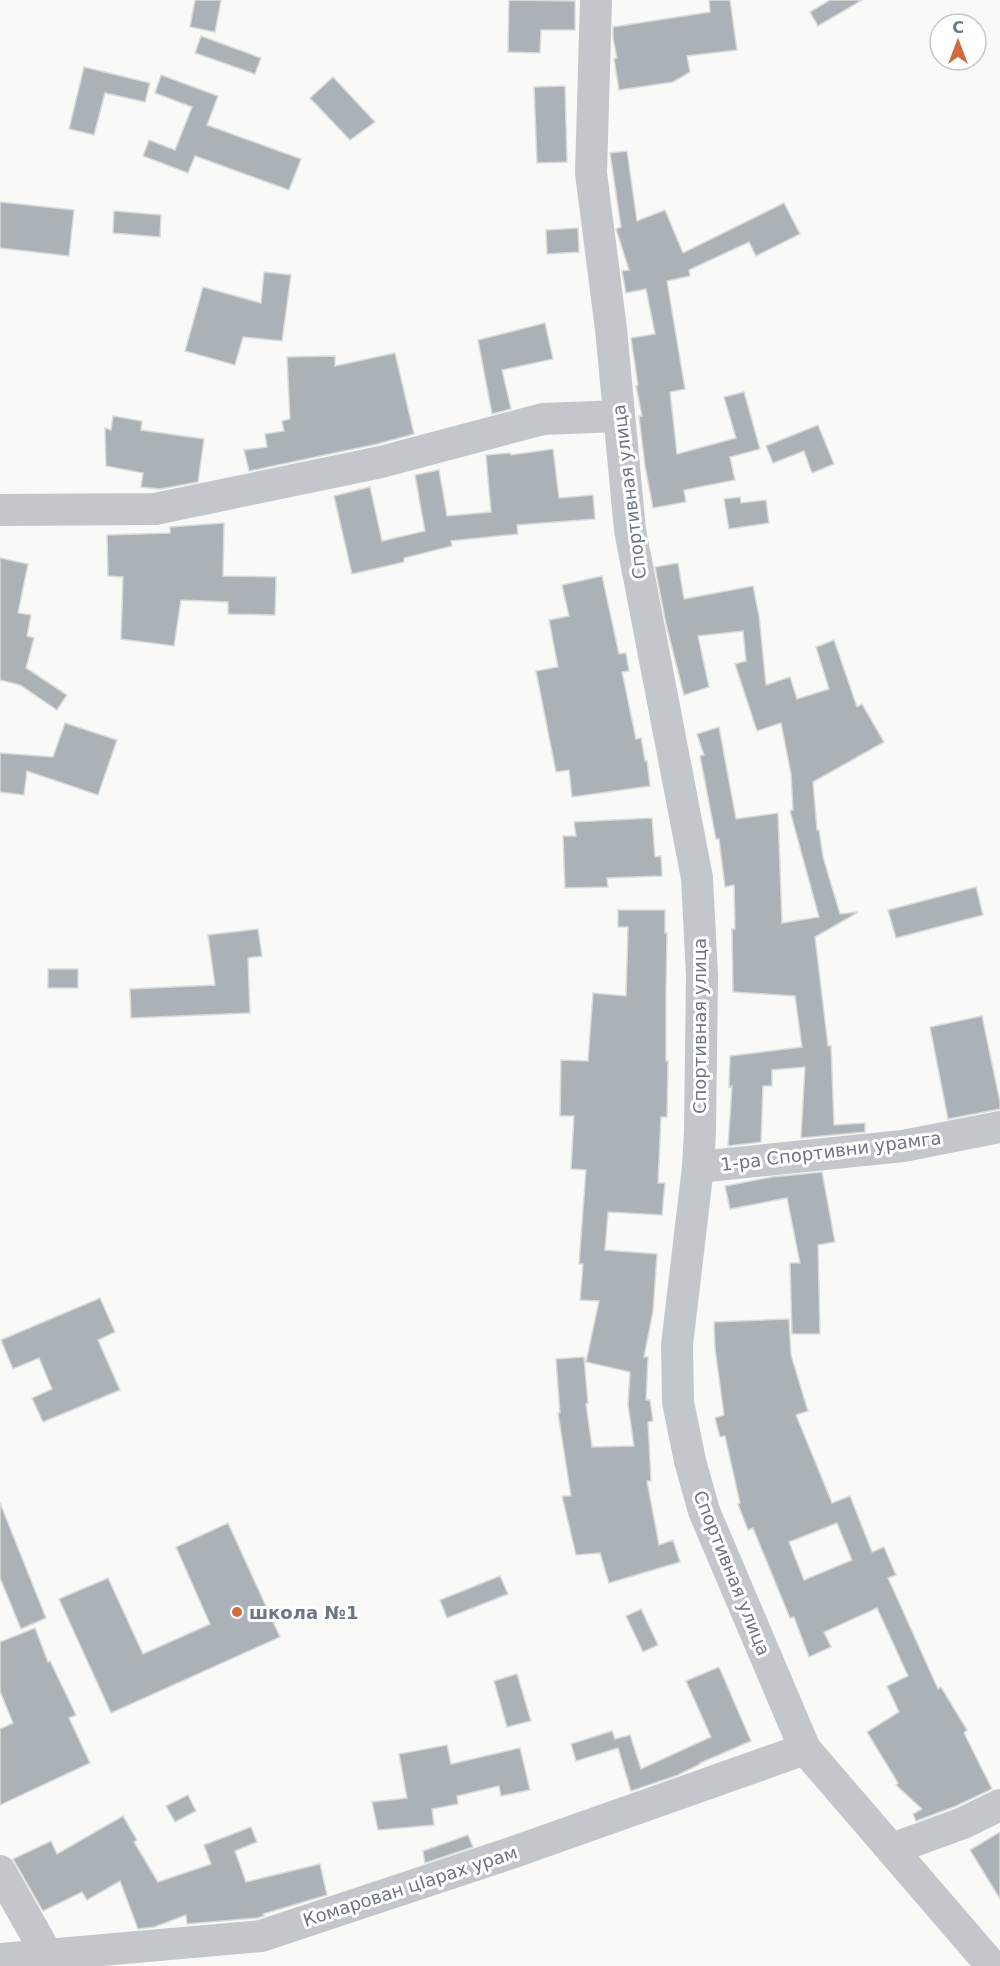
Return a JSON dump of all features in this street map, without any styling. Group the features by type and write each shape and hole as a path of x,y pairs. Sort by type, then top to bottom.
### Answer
{"street":[{"name":"Спортивная улица","path":"596,0 591,173 611,329 630,530 697,878 702,975 698,1167 677,1345 678,1402 690,1461 704,1511 805,1749 992,1966"},
{"path":"0,510 155,509 381,462 543,419 619,416"},
{"name":"1-ра Спортивни урамга","path":"698,1167 903,1146 1000,1127"},
{"name":"Комарован цIарах урам","path":"0,1959 261,1936 511,1853 805,1749"},
{"path":"892,1849 963,1823 1000,1805"},
{"path":"0,1871 48,1956"}],"building":[{"path":"195,0 221,0 215,32 190,27"},
{"path":"509,0 575,1 575,30 541,30 540,53 508,52"},
{"path":"709,0 730,0 737,50 687,56 690,72 673,82 619,90 614,59 617,58 613,27 710,12"},
{"path":"830,0 862,0 818,26 810,12"},
{"path":"201,36 261,58 255,74 195,53"},
{"path":"84,67 150,83 145,102 105,93 94,135 69,129"},
{"path":"161,75 218,96 207,125 301,159 289,190 195,156 188,173 143,156 149,140 175,150 192,107 155,93"},
{"path":"333,77 375,122 350,140 310,98"},
{"path":"565,86 567,162 537,163 534,87"},
{"path":"627,151 637,221 665,210 683,253 784,203 800,234 756,256 749,242 689,270 690,276 667,281 685,389 670,392 677,454 736,438 724,397 744,392 760,449 730,457 735,480 684,490 686,502 653,508 645,466 639,416 642,416 631,338 655,334 646,289 626,293 622,271 629,270 616,229 621,227 610,153"},
{"path":"0,202 74,210 69,256 0,248"},
{"path":"114,211 161,215 160,237 113,233"},
{"path":"578,228 579,252 547,254 546,230"},
{"path":"264,272 291,275 282,341 243,337 235,365 185,351 203,287 261,303"},
{"path":"545,323 553,359 502,370 511,409 492,414 478,340"},
{"path":"395,353 414,434 249,471 244,450 267,447 265,434 284,431 282,421 290,419 287,357 335,356 335,366"},
{"path":"113,416 142,421 141,430 204,439 198,482 160,489 141,487 143,473 106,466 105,428 111,430"},
{"path":"818,425 834,464 812,473 804,451 773,463 766,446"},
{"path":"553,449 559,498 593,495 595,519 517,525 518,534 451,541 452,546 404,558 404,562 352,574 334,496 370,487 382,541 425,531 415,475 439,470 447,516 491,512 486,455 510,453 511,455"},
{"path":"740,497 741,503 766,500 769,523 729,529 724,499"},
{"path":"224,523 223,576 276,577 275,615 228,614 228,602 181,600 174,646 121,639 123,577 108,576 107,535 170,533 170,527"},
{"path":"0,558 28,564 18,613 31,615 27,636 34,638 26,668 67,695 57,710 20,685 0,680"},
{"path":"678,563 684,599 753,586 759,616 766,685 790,677 797,699 829,689 816,647 834,640 857,707 862,704 884,742 813,782 817,830 819,830 823,857 840,914 857,912 815,937 828,1046 831,1046 834,1125 865,1123 865,1132 801,1138 805,1067 772,1070 772,1086 763,1086 761,1142 728,1146 732,1086 729,1087 730,1056 802,1047 795,996 733,992 734,885 725,887 719,839 716,839 700,756 704,755 697,734 719,727 736,819 778,813 782,923 819,917 790,811 793,810 791,774 781,723 757,731 735,664 746,661 743,631 698,636 709,687 684,695 666,624 655,567"},
{"path":"602,576 619,654 626,653 629,671 622,672 636,739 641,738 645,761 647,761 650,786 572,797 569,770 556,772 536,671 558,667 549,620 569,616 562,585"},
{"path":"65,723 117,740 98,795 27,771 24,795 0,792 0,753 53,757"},
{"path":"652,818 655,857 661,856 662,876 607,878 608,887 565,888 563,836 576,836 574,822"},
{"path":"976,887 983,915 896,938 888,910"},
{"path":"618,910 665,910 665,933 667,933 666,1061 668,1061 667,1117 661,1117 658,1183 665,1183 662,1215 608,1212 605,1250 657,1254 653,1311 644,1357 648,1357 646,1400 650,1400 653,1421 648,1422 651,1481 647,1481 659,1545 673,1540 680,1562 609,1583 600,1553 576,1555 562,1496 571,1496 558,1413 560,1413 556,1359 584,1357 588,1403 586,1404 592,1447 634,1446 628,1405 630,1372 586,1362 599,1301 580,1300 583,1264 579,1264 586,1170 571,1169 574,1116 560,1116 561,1060 588,1061 593,993 626,996 628,927 618,927"},
{"path":"258,929 262,956 248,958 250,1013 131,1018 130,989 215,985 208,935"},
{"path":"48,969 78,969 78,988 48,988"},
{"path":"982,1016 1000,1109 948,1119 930,1027"},
{"path":"822,1172 835,1242 818,1245 820,1334 792,1334 790,1263 800,1263 787,1198 730,1209 725,1186 772,1177"},
{"path":"100,1298 115,1332 98,1340 120,1390 43,1422 32,1398 52,1389 39,1358 13,1369 1,1340"},
{"path":"789,1319 791,1355 808,1411 796,1415 832,1503 850,1496 872,1552 884,1547 896,1575 888,1578 938,1689 941,1687 967,1730 964,1733 992,1789 916,1821 913,1814 922,1809 896,1785 898,1783 867,1732 899,1712 887,1686 908,1676 877,1608 824,1632 831,1647 809,1657 794,1617 790,1618 753,1528 748,1530 738,1504 740,1503 725,1436 720,1437 715,1418 724,1415 714,1322","holes":["837,1523 852,1560 804,1580 789,1542"]},
{"path":"0,1503 46,1618 21,1629 0,1578"},
{"name":"школа №1","path":"228,1523 280,1637 111,1713 59,1599 108,1578 143,1654 210,1624 176,1547"},
{"path":"500,1576 508,1594 447,1618 440,1600"},
{"path":"641,1609 658,1645 643,1652 626,1616"},
{"path":"35,1628 48,1662 50,1661 76,1715 69,1718 90,1763 0,1805 0,1729 13,1723 0,1691 0,1642"},
{"path":"719,1667 751,1741 678,1775 631,1791 618,1748 576,1761 571,1744 612,1731 615,1739 630,1735 641,1769 711,1737 686,1681"},
{"path":"517,1674 531,1721 507,1727 494,1681"},
{"path":"447,1745 451,1764 520,1748 530,1790 501,1796 499,1786 457,1796 458,1804 432,1809 434,1825 378,1830 372,1802 407,1798 399,1754"},
{"path":"188,1795 196,1811 175,1822 166,1806"},
{"path":"123,1816 137,1840 134,1842 158,1882 211,1864 204,1845 251,1827 257,1842 235,1851 246,1882 320,1864 327,1895 263,1914 264,1916 257,1918 187,1924 186,1915 154,1927 138,1929 120,1881 87,1900 82,1892 43,1911 13,1859 51,1841 57,1854"},
{"path":"1000,1832 1000,1899 970,1850"},
{"path":"468,1835 473,1847 425,1863 423,1851"}],"place":[{"name":"школа №1","path":"237,1612"}]}
